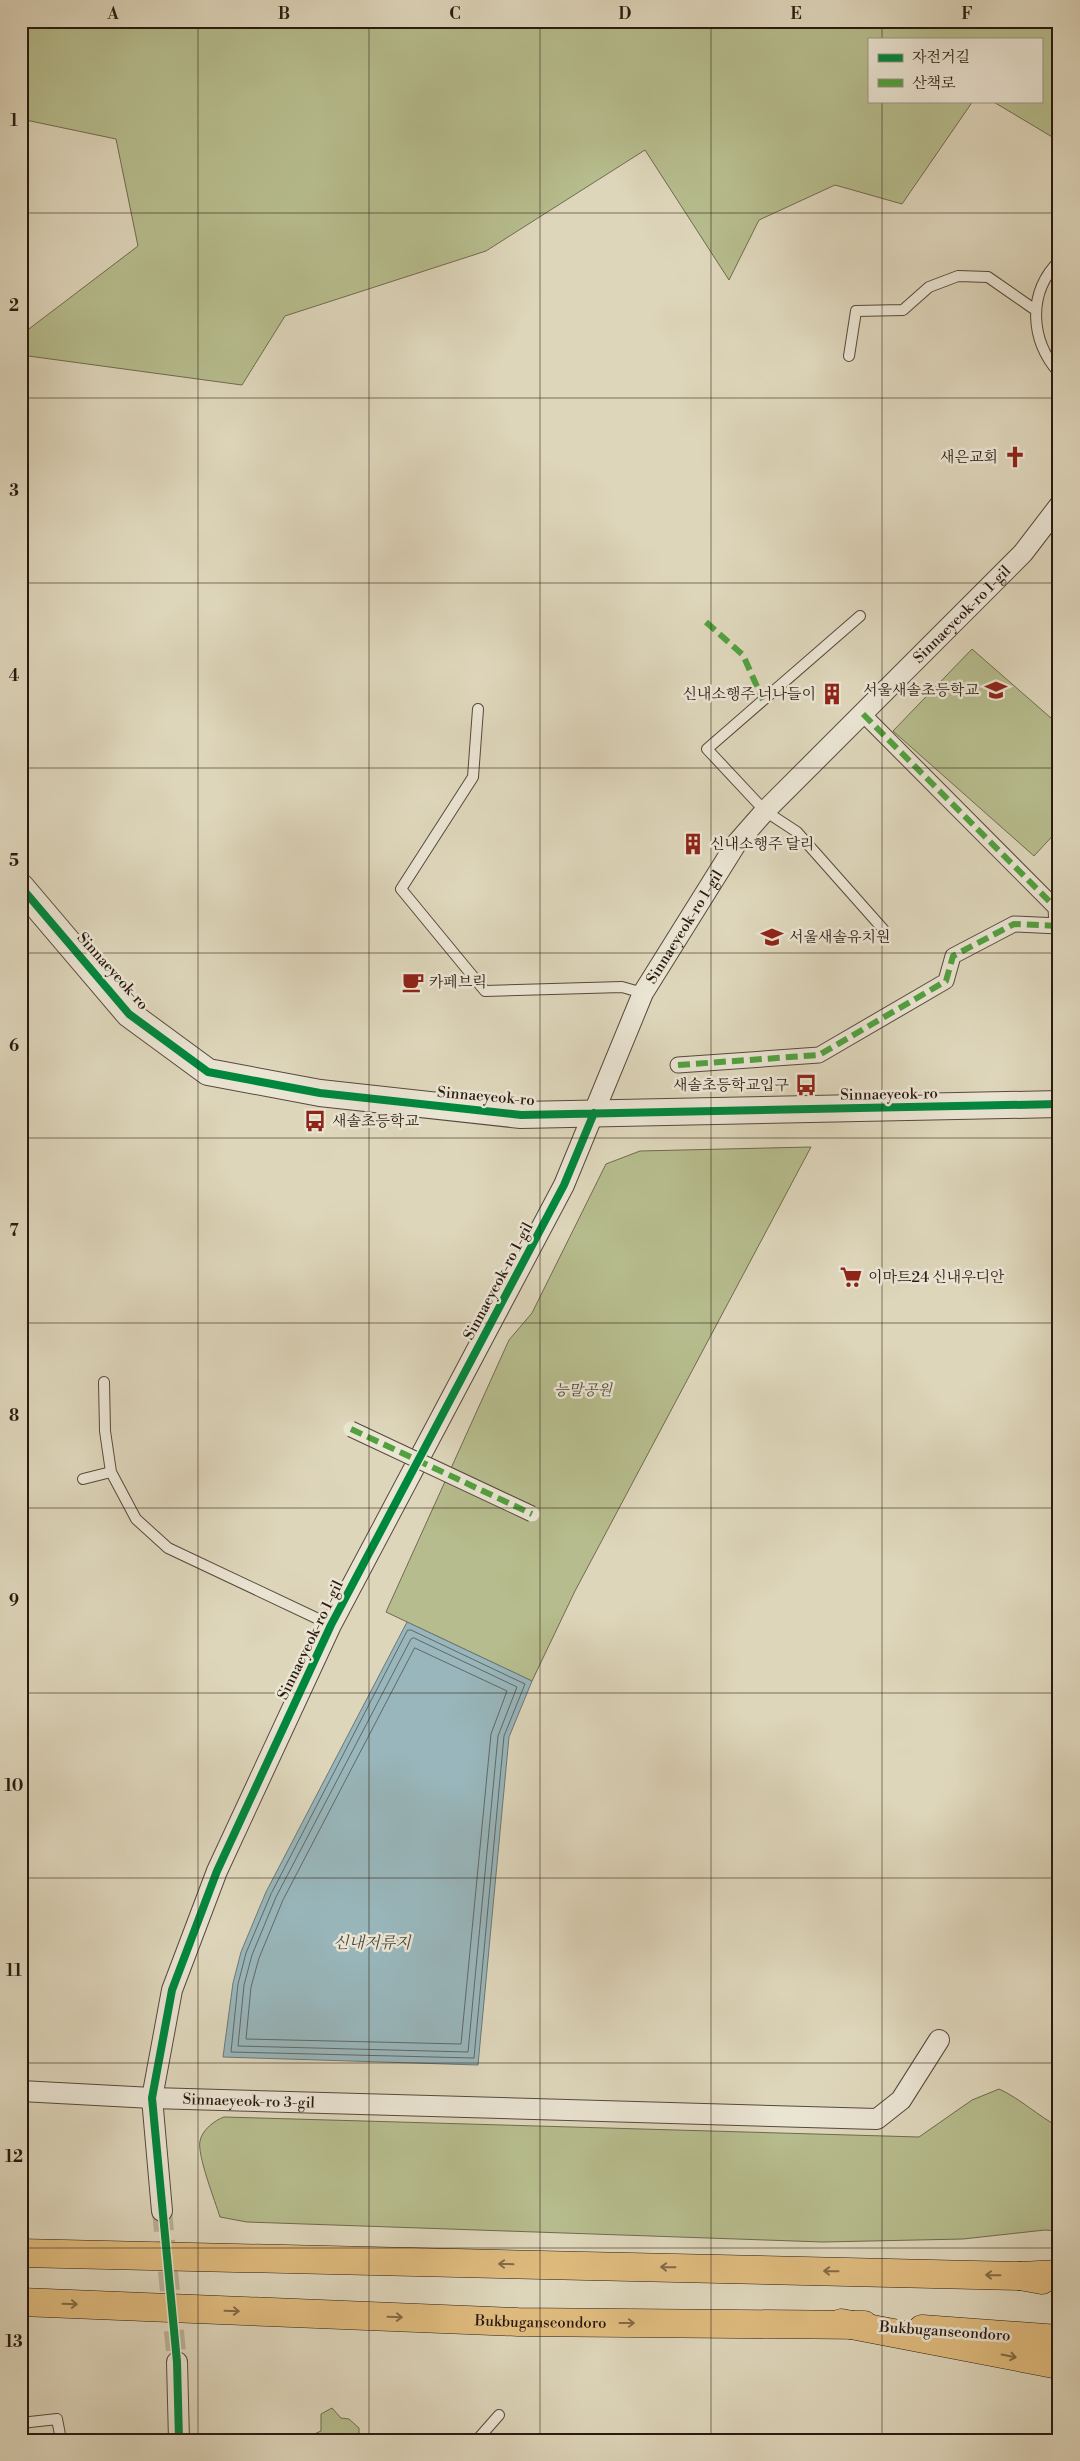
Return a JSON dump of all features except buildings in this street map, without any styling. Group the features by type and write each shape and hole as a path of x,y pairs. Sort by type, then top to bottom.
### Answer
{"highway":[{"path":"21,2253 1020,2276 1059,2274"},
{"path":"1020,2276 1059,2282"},
{"name":"Bukbuganseondoro","path":"21,2302 518,2322 841,2324 1059,2339"},
{"path":"841,2324 1059,2365"}],"street":[{"name":"Sinnaeyeok-ro 1-gil","path":"162,2211 152,2098 172,1990 210,1890 331,1625 564,1185 643,994 736,844 765,811 1023,553 1059,506"},
{"path":"678,1065 819,1055 946,981 953,956 1014,924 1058,926 1056,908 863,714"},
{"name":"Sinnaeyeok-ro","path":"21,887 129,1014 208,1072 320,1093 512,1114 1059,1104"},
{"path":"351,1429 532,1514"},
{"name":"Sinnaeyeok-ro 3-gil","path":"21,2091 152,2098 877,2119 900,2100 939,2040"},
{"path":"177,2362 179,2440"}],"lane":[{"path":"1059,261 1050,270 1034,308 1040,342 1048,360 1059,373"},
{"path":"849,356 856,311 903,310 929,287 958,276 988,278 1034,308"},
{"path":"860,616 706,749 765,811 797,832 883,929"},
{"path":"478,709 473,777 401,889 485,991 622,987 643,994"},
{"path":"104,1382 105,1431 111,1472 136,1520 168,1548 331,1625"},
{"path":"83,1479 111,1472"},
{"path":"477,2440 499,2415"},
{"path":"21,2423 57,2419 61,2440"}],"green space":[{"path":"21,21 1059,21 1059,141 994,102 1042,102 1042,38 868,38 868,102 972,102 902,204 835,185 759,220 729,280 645,150 486,251 285,316 242,385 21,355 21,335 138,246 116,139 21,119"},
{"name":"서울새솔초등학교","path":"972,649 1059,725 1059,829 1034,856 893,731"},
{"name":"능말공원","path":"811,1147 575,1591 532,1681 386,1612 509,1340 532,1313 606,1164 640,1151"},
{"path":"999,2089 1059,2127 1059,2231 1045,2230 963,2239 823,2242 247,2222 220,2217 201,2157 200,2148 201,2137 206,2129 224,2117 919,2137 972,2100"},
{"path":"332,2408 341,2418 349,2419 359,2428 359,2440 291,2440 300,2435 303,2439 321,2431 321,2414"}],"water":[{"name":"신내저류지","path":"407,1622 532,1681 509,1737 478,2065 223,2057 233,1983 241,1952 266,1892"}],"tunnel":[{"path":"162,2211 177,2362"}],"marked path":[{"path":"706,622 743,655 763,700"},
{"path":"863,714 1056,908 1057,926"},
{"path":"678,1065 819,1055 946,981 953,956 1014,924 1059,926"},
{"path":"351,1429 532,1514"}],"cycle path":[{"path":"21,887 129,1014 208,1072 320,1093 521,1115 1059,1104"},
{"path":"179,2440 177,2362 152,2098 172,1990 217,1871 331,1625 564,1185 594,1113"}],"place":[{"name":"새은교회","path":"1015,457"},
{"name":"서울새솔초등학교","path":"996,690"},
{"name":"신내소행주 너나들이","path":"832,694"},
{"name":"신내소행주 달리","path":"693,844"},
{"name":"서울새솔유치원","path":"772,937"},
{"name":"카페브릭","path":"413,982"},
{"name":"새솔초등학교입구","path":"806,1085"},
{"name":"새솔초등학교","path":"315,1121"},
{"name":"이마트24 신내우디안","path":"851,1277"}]}
